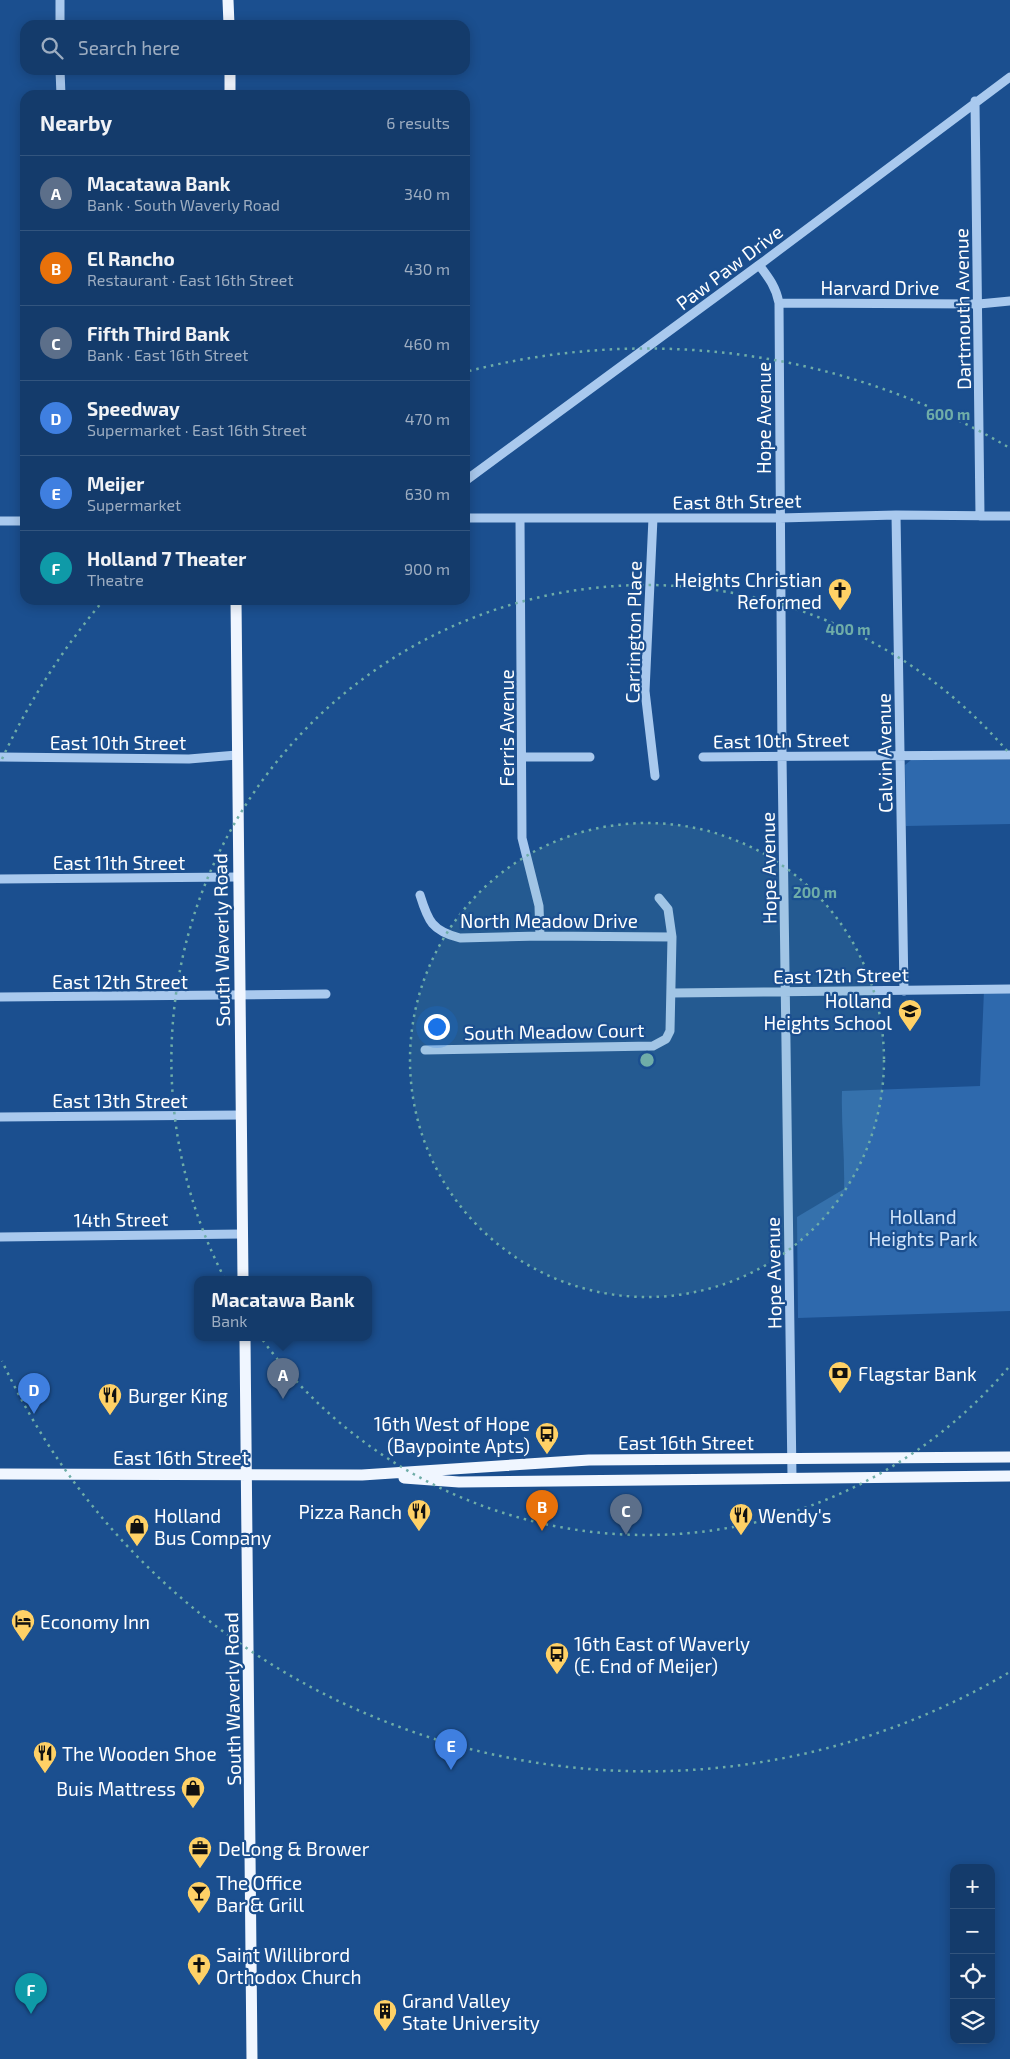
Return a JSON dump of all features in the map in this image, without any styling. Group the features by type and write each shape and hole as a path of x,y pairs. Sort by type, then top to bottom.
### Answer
{"main road":[{"path":"228,0 229,20"},
{"path":"230,75 230,90"},
{"name":"South Waverly Road","path":"236,605 243,1276"},
{"name":"South Waverly Road","path":"244,1341 252,2059"},
{"name":"East 16th Street","path":"362,1476 589,1460 1010,1457"},
{"name":"East 16th Street","path":"0,1474 362,1476 459,1482 1010,1476"}],"street":[{"path":"60,0 60,20"},
{"path":"60,75 61,90"},
{"name":"Paw Paw Drive","path":"470,477 759,265 1010,76"},
{"name":"Dartmouth Avenue","path":"975,102 979,304 980,516"},
{"name":"Hope Avenue","path":"759,265 776,289 779,303 782,756 792,1477"},
{"name":"Harvard Drive","path":"779,303 979,304 1010,301"},
{"name":"Calvin Avenue","path":"896,515 904,991"},
{"name":"East 8th Street","path":"470,518 1010,516"},
{"name":"Carrington Place","path":"653,518 645,691 655,776"},
{"name":"Ferris Avenue","path":"520,519 523,757 522,838 539,906 540,936"},
{"path":"0,521 20,521"},
{"name":"East 10th Street","path":"0,757 189,759 237,755"},
{"name":"East 10th Street","path":"703,757 1010,755"},
{"path":"523,757 590,757"},
{"name":"East 11th Street","path":"0,879 238,877"},
{"name":"North Meadow Drive","path":"420,895 428,919 440,931 460,938 540,936 672,937"},
{"name":"South Meadow Court","path":"425,1050 653,1046 666,1039 670,1032 672,937 668,909 659,898"},
{"name":"East 12th Street","path":"672,994 1010,989"},
{"name":"East 12th Street","path":"0,997 326,994"},
{"name":"East 13th Street","path":"0,1117 241,1115"},
{"name":"14th Street","path":"0,1237 242,1234"}],"green space":[{"path":"911,760 1010,760 1010,824 906,826 905,765"},
{"name":"Holland Heights Park","path":"1010,989 1010,1311 798,1318 797,1217 844,1189 842,1091 980,1086 984,990"}],"place":[{"name":"Heights Christian Reformed","path":"840,611"},
{"name":"Holland Heights School","path":"910,1032"},
{"name":"Flagstar Bank","path":"840,1394"},
{"name":"Macatawa Bank","path":"283,1399"},
{"name":"Speedway","path":"34,1414"},
{"name":"Burger King","path":"110,1416"},
{"name":"16th West of Hope (Baypointe Apts)","path":"547,1455"},
{"name":"El Rancho","path":"542,1531"},
{"name":"Pizza Ranch","path":"419,1532"},
{"name":"Fifth Third Bank","path":"626,1535"},
{"name":"Wendy's","path":"741,1536"},
{"name":"Holland Bus Company","path":"137,1547"},
{"name":"Economy Inn","path":"23,1642"},
{"name":"16th East of Waverly (E. End of Meijer)","path":"557,1675"},
{"name":"Meijer","path":"451,1770"},
{"name":"The Wooden Shoe","path":"45,1774"},
{"name":"Buis Mattress","path":"193,1809"},
{"name":"DeLong & Brower","path":"200,1869"},
{"name":"The Office Bar & Grill","path":"199,1914"},
{"name":"Saint Willibrord Orthodox Church","path":"199,1986"},
{"name":"Holland 7 Theater","path":"31,2014"},
{"name":"Grand Valley State University","path":"385,2032"}]}
